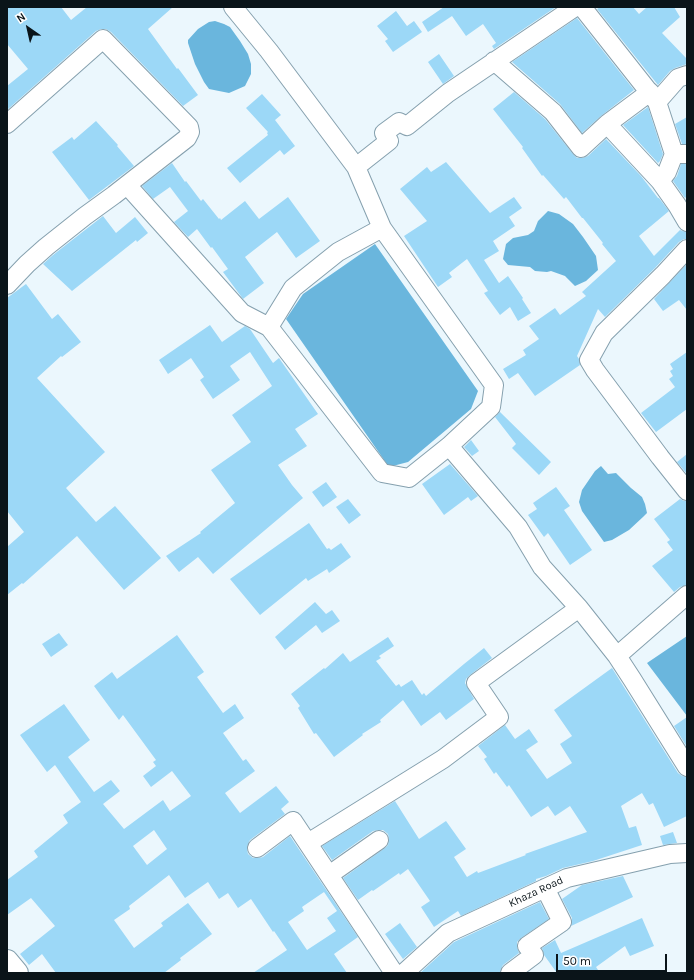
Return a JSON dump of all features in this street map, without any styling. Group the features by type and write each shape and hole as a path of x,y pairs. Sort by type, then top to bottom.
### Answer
{"main road":[{"path":"7,961 17,973"}],"street":[{"path":"356,167 389,141 384,133 399,122 406,126 448,93 575,7"},
{"path":"582,7 653,97 681,154 660,181"},
{"path":"127,185 242,313 269,327 382,473 409,478 449,446 491,407 494,385 382,228 356,167 236,8"},
{"path":"7,124 103,39 189,127 190,132 187,138 46,247 7,285"},
{"path":"494,61 553,112 581,148 607,124 653,97 678,78 687,75"},
{"path":"607,124 660,181 687,222"},
{"path":"269,327 293,288 338,252 382,228"},
{"path":"687,249 663,275 604,333 589,360 660,457 687,491"},
{"path":"449,446 518,527 542,567 579,608 617,656 687,767"},
{"path":"617,656 687,595"},
{"path":"308,843 443,759 499,717 476,683 579,608"},
{"path":"257,848 293,821 394,973"},
{"path":"328,874 379,840"},
{"name":"Khaza Road","path":"404,973 448,933 567,878 670,854 687,853"},
{"path":"510,973 534,955 527,946 562,922 545,888"}],"water":[{"path":"215,21 230,27 248,54 251,64 251,74 245,86 229,93 209,89 195,64 188,43 188,40 198,29 209,22"},
{"path":"548,211 559,214 573,224 596,256 598,270 586,281 575,286 565,276 551,271 535,271 530,267 508,265 503,259 506,244 513,238 528,235 534,231 538,221"},
{"path":"375,244 478,391 471,409 408,462 389,467 286,319 303,294"},
{"path":"601,466 608,474 616,473 642,497 647,513 629,530 612,540 604,542 582,511 579,502 582,490 595,471"},
{"path":"687,636 687,716 647,663"}],"building":[{"path":"7,7 61,7 71,20 87,7 173,7 148,29 198,95 183,106 111,32 106,29 101,29 96,31 7,110 7,86 28,69 7,44"},
{"path":"444,7 556,7 494,49 492,46 496,43 483,24 466,36 452,16 428,32 422,22"},
{"path":"600,7 633,7 639,14 647,7 674,7 680,17 662,33 687,59 687,64 670,71 658,85 597,9"},
{"path":"396,11 407,26 414,21 422,32 393,52 385,41 388,39 377,26"},
{"path":"577,18 634,90 582,133 560,104 512,62"},
{"path":"439,54 454,76 443,84 428,62"},
{"path":"514,92 545,119 577,158 588,156 606,139 641,176 669,211 639,236 654,256 680,230 687,232 687,239 679,242 605,317 598,309 577,356 580,365 535,396 518,373 509,379 503,369 526,355 523,350 539,339 529,326 555,308 560,315 586,296 582,292 616,261 566,197 564,199 543,175 542,176 522,148 523,147 493,109"},
{"path":"262,94 281,115 275,120 295,146 284,155 280,150 240,183 227,168 268,135 268,132 246,108"},
{"path":"648,107 663,154 658,163 623,125"},
{"path":"687,117 687,144 682,144 675,124"},
{"path":"96,121 118,145 117,146 134,166 89,200 52,152 72,137 74,140"},
{"path":"446,162 490,213 514,197 522,208 509,217 515,226 493,241 499,251 484,260 499,283 508,276 523,298 522,299 531,313 518,321 510,307 500,315 484,293 488,291 467,259 449,273 452,277 438,287 404,236 427,221 400,189 427,167 431,172"},
{"path":"172,163 185,182 186,181 201,201 203,199 219,219 220,218 221,220 245,201 259,219 288,197 320,241 296,258 277,232 245,257 264,283 243,299 223,272 228,269 197,229 188,237 174,222 188,211 170,187 153,199 142,186"},
{"path":"681,164 687,164 687,196 685,198 673,181 677,176"},
{"path":"103,216 116,233 135,217 148,233 137,242 136,240 72,291 43,264"},
{"path":"687,264 687,310 679,300 663,311 654,299"},
{"path":"26,284 52,319 58,314 81,342 62,357 61,356 37,378 105,452 66,488 96,522 115,506 161,558 124,590 77,536 23,584 22,583 7,595 7,547 24,532 7,511 7,298"},
{"path":"210,325 222,342 245,326 250,329 273,363 279,358 318,414 295,429 307,446 278,465 303,498 213,574 198,557 179,572 166,556 201,533 200,532 235,503 211,470 251,442 232,415 272,386 250,352 230,366 240,380 213,399 200,380 204,377 191,358 168,374 159,360"},
{"path":"687,352 687,409 656,432 641,413 675,387 669,379 673,376 670,371 673,369 670,364"},
{"path":"500,412 551,462 539,475 512,448 516,444 495,417"},
{"path":"471,440 479,451 472,456 464,447"},
{"path":"687,454 687,474 677,462"},
{"path":"450,464 478,496 471,501 468,497 444,515 422,484"},
{"path":"326,482 337,497 323,507 312,492"},
{"path":"556,487 570,506 564,510 592,550 570,565 548,533 544,537 528,515 537,509 533,503"},
{"path":"348,499 361,515 349,524 336,507"},
{"path":"680,499 687,501 687,585 680,587 674,592 652,566 673,550 667,542 670,540 654,519"},
{"path":"309,523 327,549 329,548 331,550 341,543 351,557 329,573 327,569 308,581 306,578 260,615 230,579"},
{"path":"315,602 326,614 332,610 340,621 322,633 316,625 285,650 275,637"},
{"path":"59,633 68,645 51,657 42,644"},
{"path":"177,635 204,672 197,677 223,713 235,704 244,718 223,733 243,761 246,759 255,771 225,793 240,813 276,786 289,802 281,809 285,814 250,840 247,849 248,854 253,858 263,857 290,836 358,937 334,954 347,973 253,973 287,950 251,899 238,908 228,893 219,899 208,882 185,898 169,875 129,906 130,909 114,920 134,948 163,926 161,923 188,903 212,934 180,958 181,960 164,973 56,973 42,954 29,965 20,954 55,926 31,898 7,915 7,880 38,857 34,851 68,823 63,815 81,802 55,765 47,772 20,735 64,704 90,740 68,757 94,792 111,780 120,791 103,804 124,829 163,800 170,811 191,796 172,771 151,787 143,776 156,766 153,762 156,760 123,715 119,720 94,686 112,672 117,679","holes":["154,830 167,849 147,865 133,846","324,892 337,911 327,918 336,931 307,950 288,922 304,911 302,907"]},
{"path":"388,637 394,646 379,656 381,658 376,661 396,686 399,684 401,687 412,680 422,695 424,693 426,696 484,648 492,658 466,679 465,683 474,699 446,720 440,712 421,726 403,700 380,720 381,722 362,734 363,735 334,757 316,733 314,734 298,708 300,706 291,694 324,668 325,669 343,653 350,662"},
{"path":"612,668 678,773 687,777 687,816 664,827 653,803 649,805 642,793 621,806 629,828 636,826 642,845 593,861 563,868 536,879 536,881 461,916 458,911 434,927 421,907 430,901 408,869 400,875 399,873 358,900 343,878 385,848 388,845 388,834 383,830 373,831 332,860 322,846 395,801 419,839 446,821 466,849 454,857 467,877 477,871 478,873 526,855 525,854 587,832 570,806 555,816 548,806 531,817 509,785 507,787 496,772 494,774 484,759 487,757 478,746 505,725 515,739 529,729 538,742 526,750 547,779 572,763 560,744 572,736 554,710"},
{"path":"687,717 687,747 674,726"},
{"path":"673,832 677,843 663,845 660,836"},
{"path":"623,876 633,897 571,926 572,918 562,899 582,885"},
{"path":"540,902 549,919 517,942 519,953 503,965 500,973 420,973 454,942"},
{"path":"642,918 654,946 630,956 625,946 596,967 600,973 557,973 544,955 542,948 555,940 561,953"},
{"path":"400,923 417,947 403,959 385,934"}]}
